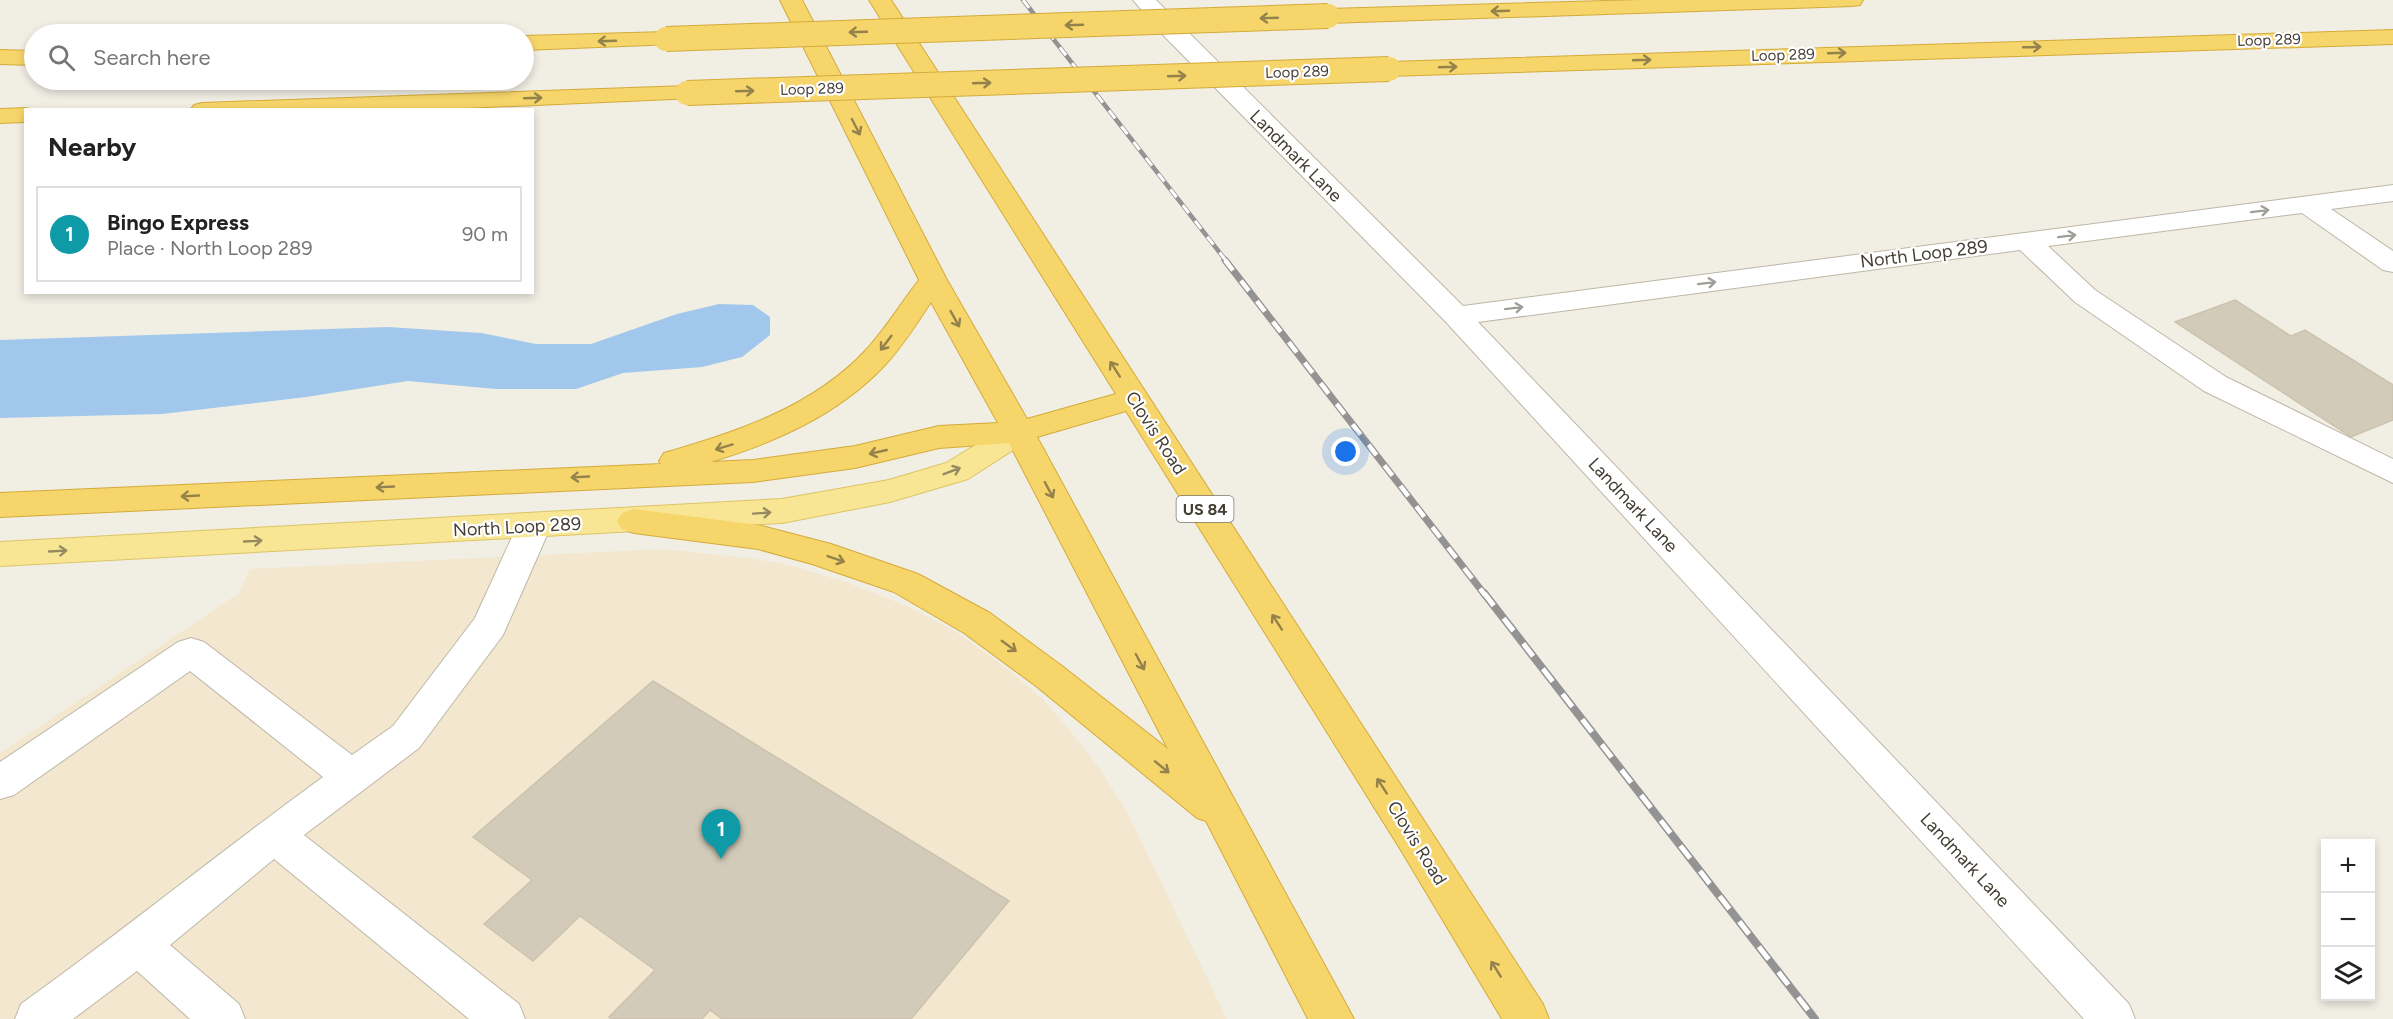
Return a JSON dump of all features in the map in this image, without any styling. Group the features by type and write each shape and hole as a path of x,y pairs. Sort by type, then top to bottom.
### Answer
{"highway":[{"path":"791,0 933,280 1019,432 1221,815 1332,1019"},
{"name":"Clovis Road","path":"880,0 1413,835 1527,1019"},
{"path":"534,43 1852,0"},
{"name":"Loop 289","path":"259,108 2393,37"},
{"path":"2289,39 2393,42"},
{"path":"0,58 24,59"},
{"path":"0,116 24,115"},
{"path":"623,475 731,445 827,399 875,357 933,280"},
{"path":"0,505 623,475 753,471 855,458 939,437 1019,432 1134,399"},
{"path":"634,521 758,537 819,553 906,583 977,623 1049,676 1221,815"}],"main road":[{"name":"North Loop 289","path":"0,554 782,512 890,491 957,471 1019,432"}],"street":[{"name":"Landmark Lane","path":"1144,0 1173,32 1456,316 2114,1019"},
{"name":"North Loop 289","path":"1456,316 2393,193"},
{"path":"2307,204 2393,264"},
{"path":"2026,241 2085,296 2215,384 2393,472"},
{"path":"37,1019 138,945 274,835 406,737 490,625 534,526"},
{"path":"0,783 191,652 352,777"},
{"path":"274,835 503,1019"},
{"path":"138,945 223,1019"}],"shaded area":[{"path":"663,549 785,564 846,582 909,607 958,633 1010,671 1043,700 1100,769 1128,814 1227,1019 0,1019 0,753 239,593 250,569"}],"water":[{"path":"719,304 753,305 770,317 770,335 742,357 702,367 623,373 576,389 496,389 408,381 306,397 162,414 0,418 0,340 388,327 481,333 536,344 591,344 677,314"}],"building":[{"path":"2235,300 2291,336 2305,330 2393,385 2393,420 2351,437 2175,322"},
{"path":"653,681 1009,901 911,1019 722,1019 710,1010 702,1019 611,1019 609,1017 655,970 580,916 533,961 484,924 532,880 473,837"}],"railway":[{"path":"1023,0 1227,262"},
{"path":"1225,260 1485,595"},
{"path":"1484,593 1815,1019"}],"place":[{"name":"Bingo Express","path":"721,859"}]}
